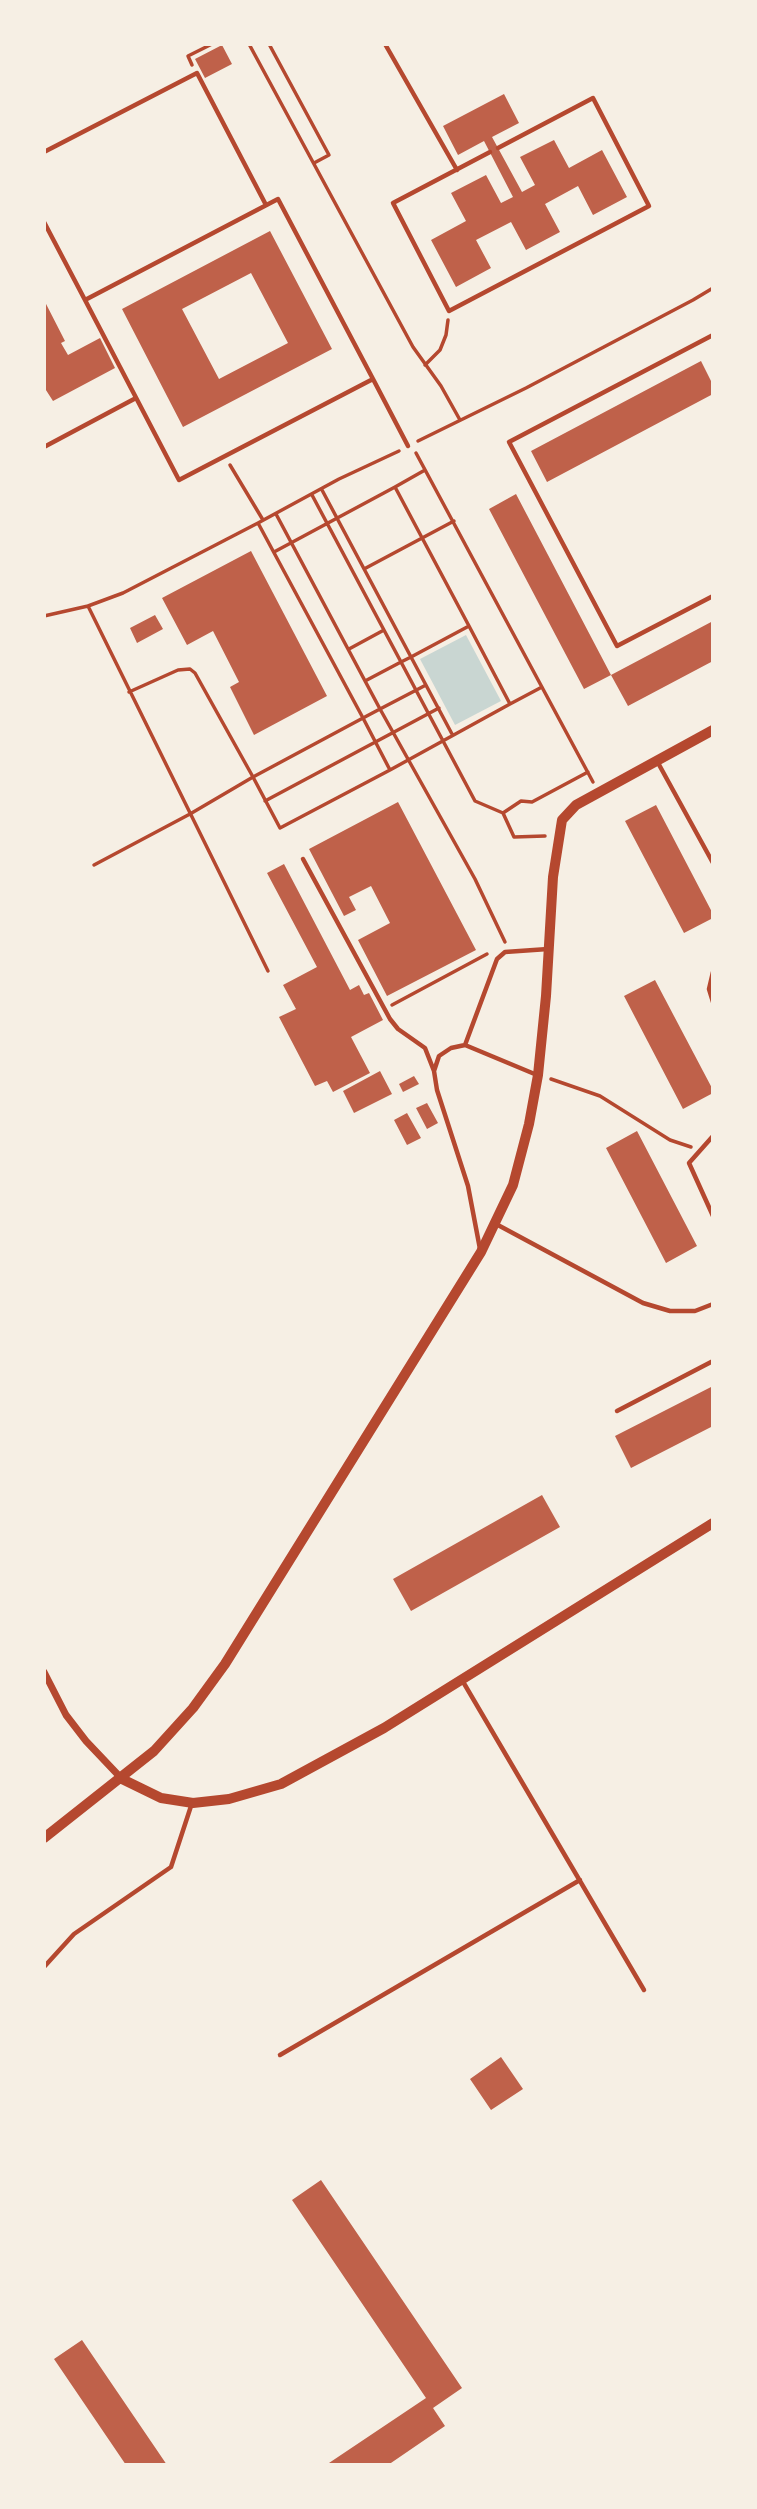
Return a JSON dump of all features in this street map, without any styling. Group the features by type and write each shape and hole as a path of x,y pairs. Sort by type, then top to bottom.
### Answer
{"street":[{"path":"44,1838 122,1779 154,1751 193,1708 225,1664 481,1252 513,1185 529,1124 538,1075 552,877 562,820 576,805 713,730"},
{"path":"44,1672 66,1715 122,1779 161,1798 192,1803 229,1799 281,1784 384,1728 713,1523"}],"lane":[{"path":"385,44 457,170"},
{"path":"44,152 197,73 266,205"},
{"path":"490,152 393,203 449,310 649,206 593,98 498,148"},
{"path":"85,300 278,198 408,446"},
{"path":"44,222 179,480 373,379"},
{"path":"713,335 509,442 617,646 713,596"},
{"path":"44,447 136,398"},
{"path":"657,761 713,863"},
{"path":"303,859 384,1009 398,1029 425,1048 468,1186 481,1252"},
{"path":"465,1045 497,959 505,953 549,949"},
{"path":"713,972 709,989 713,1002"},
{"path":"434,1071 439,1056 452,1048 465,1045 538,1075"},
{"path":"713,1136 689,1163 713,1216"},
{"path":"495,1224 643,1303 670,1311 695,1311 713,1304"},
{"path":"617,1410 713,1361"},
{"path":"462,1680 644,1990"},
{"path":"44,1967 74,1934 171,1867 192,1803"},
{"path":"281,2055 580,1880"}],"path":[{"path":"197,73 188,56 212,44"},
{"path":"249,44 425,365 460,419"},
{"path":"268,44 328,155 314,163"},
{"path":"599,793 411,444 600,350 713,288"},
{"path":"425,365 442,346 449,310"},
{"path":"44,616 88,606 123,593 408,446"},
{"path":"224,456 390,770"},
{"path":"274,552 425,470"},
{"path":"395,487 510,704"},
{"path":"322,490 452,734"},
{"path":"312,495 475,801 503,813 514,836 558,836"},
{"path":"276,513 407,760 475,879 511,952"},
{"path":"365,569 454,521"},
{"path":"88,606 268,971"},
{"path":"365,681 469,626"},
{"path":"348,649 384,630"},
{"path":"129,692 178,670 190,669 195,673 280,828 542,687"},
{"path":"94,865 426,685"},
{"path":"265,801 439,708"},
{"path":"503,813 521,802 532,802 588,772"},
{"path":"384,1009 507,944"},
{"path":"538,1075 600,1096 670,1140 700,1150"}],"shaded area":[{"path":"466,635 501,701 455,725 420,659"}],"building":[{"path":"222,45 232,64 205,78 195,59"},
{"path":"504,94 519,123 492,137 522,192 535,185 520,157 554,140 569,168 602,150 627,197 593,215 578,186 545,204 560,232 526,250 511,222 476,240 491,268 456,287 431,240 466,221 451,193 486,175 501,203 513,197 484,141 458,155 443,126"},
{"path":"270,231 332,349 183,427 122,309","holes":["251,273 288,343 219,379 182,309"]},
{"path":"44,300 65,341 61,343 68,355 100,338 115,368 53,401 44,387"},
{"path":"701,361 713,385 713,394 547,482 531,451"},
{"path":"516,494 611,675 584,689 489,509"},
{"path":"251,551 327,696 254,735 230,687 239,682 213,631 187,645 162,598"},
{"path":"155,615 163,629 137,643 130,628"},
{"path":"713,621 713,661 628,706 611,675"},
{"path":"398,802 476,950 387,996 358,940 390,923 371,886 349,897 356,910 344,916 309,849"},
{"path":"656,805 713,914 713,918 684,933 625,821"},
{"path":"284,864 350,990 359,985 364,995 369,993 383,1020 351,1037 370,1073 333,1092 327,1081 315,1086 279,1017 296,1009 283,985 317,967 267,873"},
{"path":"655,980 713,1090 713,1093 683,1109 624,996"},
{"path":"380,1071 392,1094 354,1113 343,1091"},
{"path":"414,1076 419,1084 403,1092 399,1084"},
{"path":"427,1103 438,1123 427,1129 416,1108"},
{"path":"407,1113 421,1138 407,1145 394,1120"},
{"path":"637,1131 697,1246 666,1263 606,1148"},
{"path":"713,1386 713,1426 631,1468 615,1436"},
{"path":"542,1495 560,1527 411,1611 393,1579"},
{"path":"501,2057 523,2089 491,2110 470,2079"},
{"path":"321,2180 462,2388 433,2408 445,2426 388,2465 326,2465 426,2398 292,2200"},
{"path":"82,2340 167,2465 126,2465 54,2359"}]}
